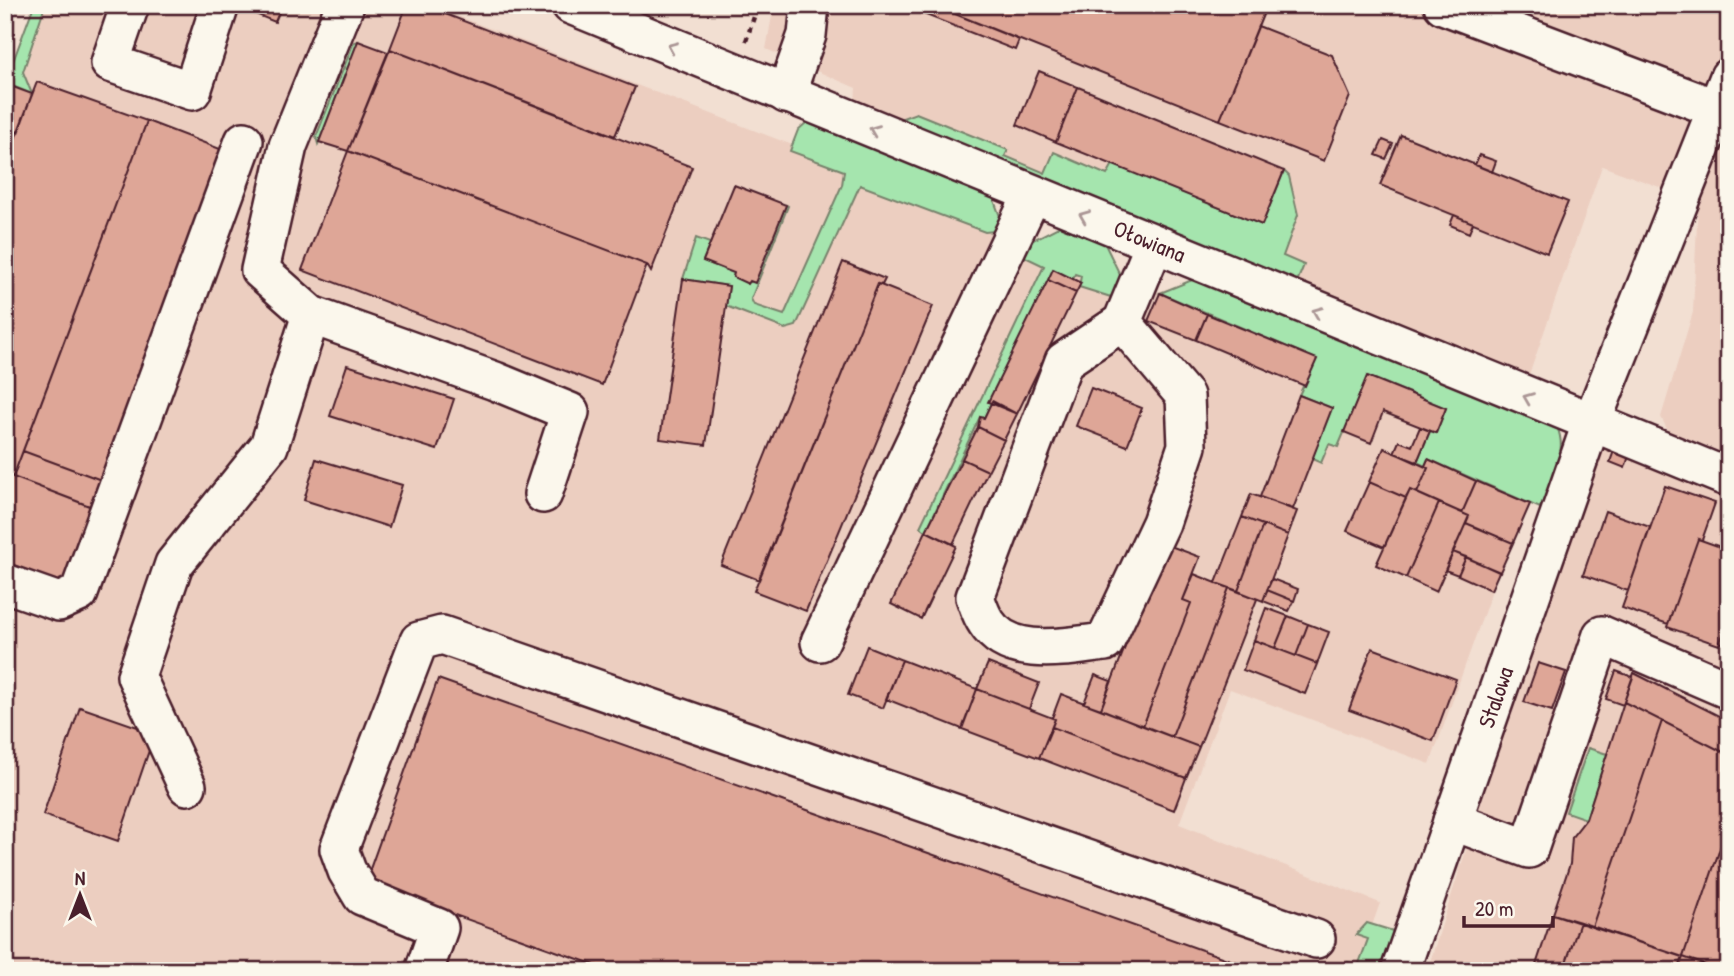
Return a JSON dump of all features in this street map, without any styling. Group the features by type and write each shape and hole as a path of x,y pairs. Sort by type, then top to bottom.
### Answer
{"street":[{"path":"130,5 110,63 192,91 220,5"},
{"path":"345,5 289,146 260,270 311,315 495,381 570,412 543,494"},
{"name":"Ołowiana","path":"571,5 1591,424 1729,478"},
{"path":"786,94 807,35 810,5"},
{"path":"1443,5 1723,93"},
{"name":"Stalowa","path":"1400,971 1591,424 1723,93"},
{"path":"5,583 59,602 79,593 244,141"},
{"path":"820,642 1032,195"},
{"path":"1122,322 1185,396 1187,446 1161,523 1105,642 1039,649 1005,640 987,624 975,597 1064,361 1122,322 1154,245"},
{"path":"187,786 136,676 174,564 269,446 311,315"},
{"path":"424,971 439,928 362,896 346,871 339,849 419,641 442,635 1316,939"},
{"path":"1452,821 1529,849 1602,635 1729,690"}],"shaded area":[{"path":"34,5 429,5 852,168 992,195 1005,230 1030,241 1064,224 1103,240 1124,283 1149,295 1197,278 1552,422 1430,764 1230,689 1179,824 1380,903 1356,971 5,971 5,161 13,141 5,138 5,83"},
{"path":"774,5 1729,5 1729,455 1668,431 1661,417 1693,312 1698,201 1602,166 1529,375 855,104 856,88 766,49"},
{"path":"1599,438 1729,491 1729,971 1427,971"}],"green space":[{"path":"34,5 45,5 23,72 32,94 5,83"},
{"path":"358,41 318,144 316,137 354,42"},
{"path":"916,113 1008,150 1005,156 1045,173 1054,152 1107,175 1113,164 1262,225 1284,171 1289,176 1298,215 1283,256 1304,265 1297,282 897,120"},
{"path":"807,122 823,126 992,195 1005,230 985,232 860,185 796,326 785,329 726,306 729,286 683,279 696,238 710,243 703,261 734,273 733,277 748,283 755,282 786,205 788,206 751,299 754,305 784,315 842,185 844,171 790,151 798,130"},
{"path":"1064,224 1103,240 1124,283 1111,297 1079,287 1081,276 1075,274 1073,279 1053,270 989,401 991,403 984,418 980,417 926,531 920,527 1044,266 1023,256 1031,241"},
{"path":"1197,278 1557,427 1560,458 1540,508 1428,459 1425,466 1417,462 1430,431 1436,433 1446,408 1368,376 1338,447 1329,444 1321,463 1312,459 1332,408 1299,395 1316,359 1160,293"},
{"path":"1588,748 1607,754 1586,819 1566,812"},
{"path":"1367,923 1393,931 1379,971 1345,971 1348,962 1358,966 1368,939 1356,935"}],"building":[{"path":"233,5 282,5 275,22"},
{"path":"407,5 422,5 635,87 615,136 390,49"},
{"path":"915,5 933,5 1019,40 1015,50 913,10"},
{"path":"933,5 1267,5 1220,120"},
{"path":"1258,26 1332,55 1350,96 1324,161 1220,120"},
{"path":"358,41 388,52 348,151 319,142"},
{"path":"390,49 692,167 651,272 647,265 348,151"},
{"path":"1039,71 1078,87 1056,142 1017,125"},
{"path":"37,82 147,121 13,477 5,474 5,165"},
{"path":"5,84 32,94 18,133 5,128"},
{"path":"1078,87 1284,171 1262,225 1056,142"},
{"path":"147,121 228,152 104,481 23,451"},
{"path":"1401,135 1568,202 1547,253 1380,185"},
{"path":"1383,140 1393,144 1386,159 1376,155"},
{"path":"348,151 647,265 602,385 302,270"},
{"path":"1479,155 1496,161 1492,172 1475,165"},
{"path":"734,185 786,205 755,283 750,281 748,284 733,277 734,273 703,261"},
{"path":"1454,215 1473,223 1469,233 1450,225"},
{"path":"843,262 885,279 882,285 878,284 759,580 721,565"},
{"path":"1053,269 1081,283 1076,293 1048,280"},
{"path":"683,279 729,286 706,445 660,439"},
{"path":"1048,280 1076,293 1017,414 988,402"},
{"path":"878,284 933,306 806,611 754,591"},
{"path":"1160,293 1207,314 1196,340 1148,321"},
{"path":"1207,314 1317,359 1305,386 1196,340"},
{"path":"347,365 454,399 437,450 330,416"},
{"path":"1367,376 1446,408 1436,433 1383,412 1371,443 1344,432"},
{"path":"1091,388 1142,408 1127,446 1076,426"},
{"path":"1299,395 1332,408 1293,509 1260,497"},
{"path":"992,401 1017,414 1004,440 978,427 980,417 984,418"},
{"path":"978,427 1004,440 988,471 962,459"},
{"path":"1420,427 1430,431 1417,462 1394,453 1399,441 1412,446"},
{"path":"1384,448 1428,468 1417,493 1410,490 1406,498 1369,482"},
{"path":"1615,448 1630,453 1625,468 1610,462"},
{"path":"23,451 104,481 94,508 13,477"},
{"path":"316,459 402,485 389,527 304,500"},
{"path":"962,459 988,471 953,544 926,531"},
{"path":"1428,459 1476,481 1462,513 1417,493 1428,468 1425,466"},
{"path":"5,474 98,509 69,587 5,562"},
{"path":"1476,481 1530,504 1513,543 1466,523 1469,516 1462,513"},
{"path":"1369,482 1406,498 1384,547 1347,531"},
{"path":"1665,486 1715,503 1702,540 1698,539 1668,624 1622,608"},
{"path":"1410,490 1439,503 1406,578 1376,565"},
{"path":"1251,494 1297,511 1288,535 1242,517"},
{"path":"1439,503 1469,516 1436,592 1406,578"},
{"path":"1605,511 1650,527 1628,591 1583,575"},
{"path":"1242,517 1263,525 1238,591 1216,583"},
{"path":"1466,523 1513,543 1500,572 1453,552"},
{"path":"1263,525 1288,535 1263,601 1238,591"},
{"path":"926,531 956,546 921,619 891,604"},
{"path":"1698,539 1729,550 1729,618 1719,645 1667,627"},
{"path":"1165,544 1200,557 1183,600 1191,603 1143,726 1101,709"},
{"path":"1453,552 1466,557 1458,575 1445,570"},
{"path":"1466,557 1499,572 1491,590 1458,575"},
{"path":"1194,574 1229,588 1172,737 1143,726 1191,603 1183,600"},
{"path":"1272,579 1298,589 1294,601 1267,590"},
{"path":"1229,588 1257,599 1199,747 1172,737"},
{"path":"1267,590 1294,601 1289,611 1263,601"},
{"path":"1266,608 1288,616 1275,648 1254,640"},
{"path":"1288,616 1308,624 1296,656 1275,648"},
{"path":"1729,618 1729,645 1720,642"},
{"path":"1308,624 1329,632 1317,664 1296,656"},
{"path":"1254,640 1317,664 1305,694 1243,670"},
{"path":"867,646 902,660 883,708 848,695"},
{"path":"1372,648 1456,679 1433,741 1349,710"},
{"path":"902,660 977,689 962,729 886,699"},
{"path":"988,663 1039,683 1029,709 977,689"},
{"path":"1538,663 1566,672 1552,711 1524,702"},
{"path":"1616,671 1633,677 1623,705 1606,699"},
{"path":"1634,673 1729,721 1729,755 1624,702"},
{"path":"1095,675 1111,681 1101,709 1084,703"},
{"path":"438,679 1261,971 612,971 365,883"},
{"path":"977,689 1055,719 1039,758 962,729"},
{"path":"1061,694 1199,747 1186,778 1052,727 1055,719 1052,718"},
{"path":"1624,702 1662,721 1592,927 1553,914 1570,864 1572,837 1586,819"},
{"path":"80,707 155,733 118,841 43,815"},
{"path":"1662,721 1729,755 1729,822 1683,957 1592,927"},
{"path":"1052,727 1186,778 1174,810 1039,758"},
{"path":"1729,822 1729,971 1722,971 1683,957"},
{"path":"1553,914 1580,922 1563,971 1534,971"},
{"path":"1580,922 1683,957 1678,971 1563,971"},
{"path":"1683,957 1722,971 1678,971"}]}
